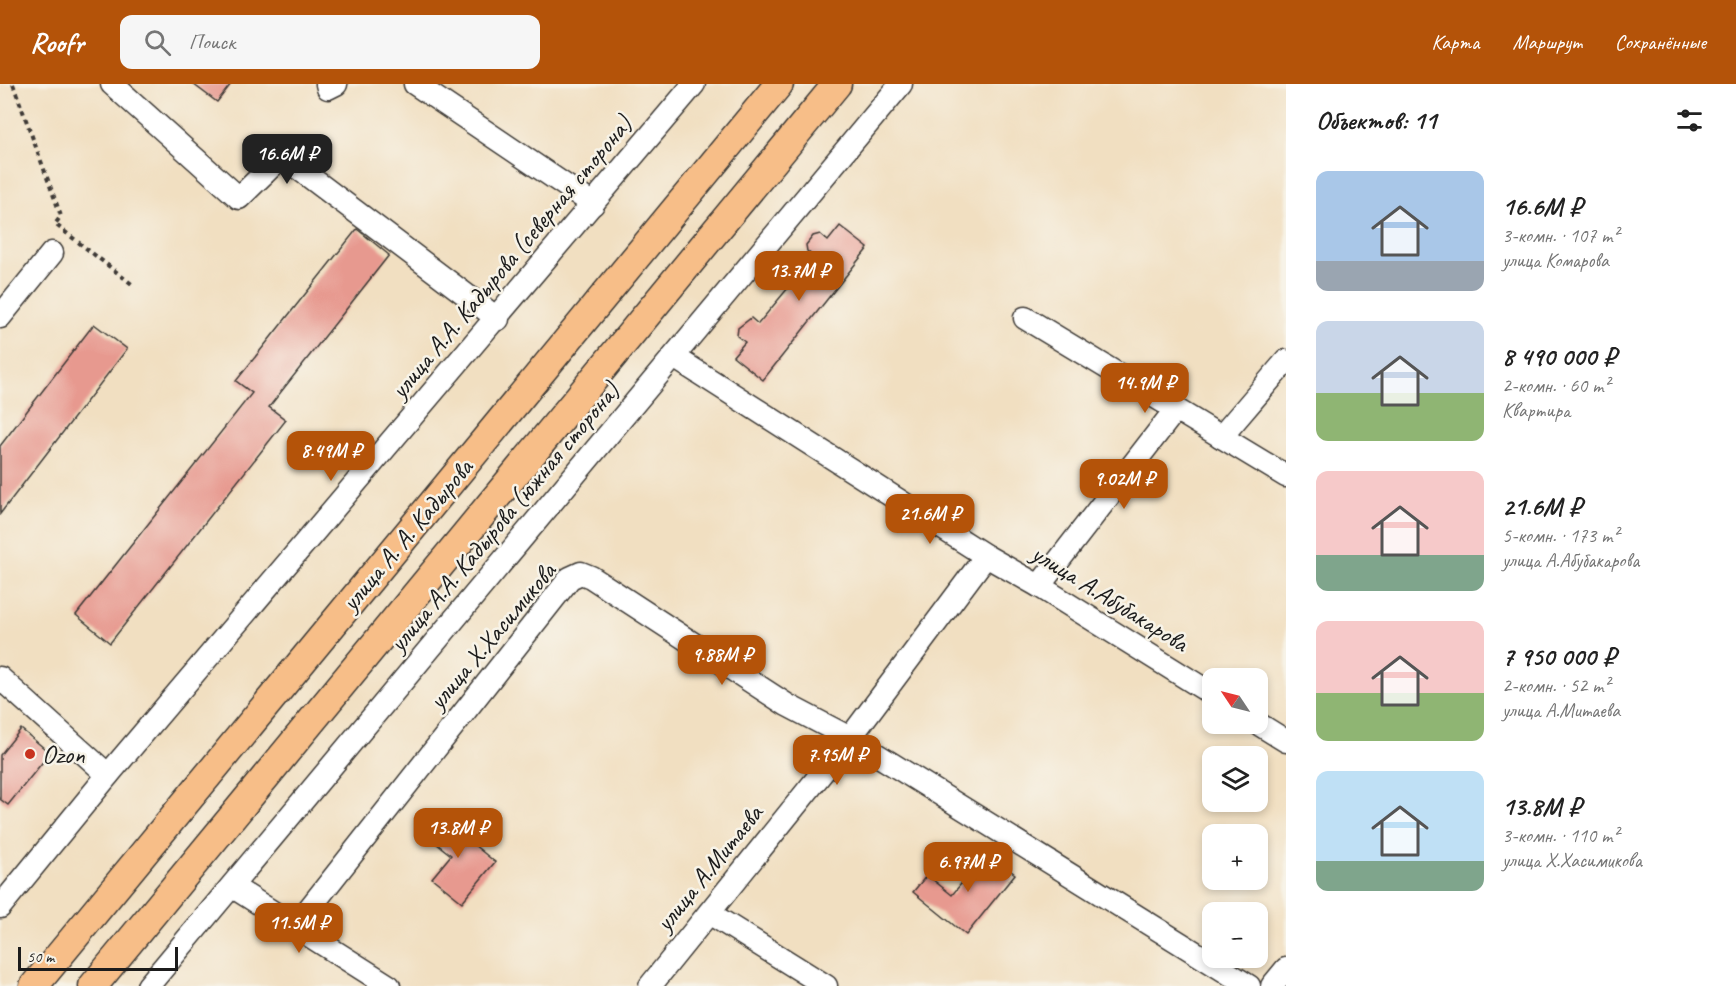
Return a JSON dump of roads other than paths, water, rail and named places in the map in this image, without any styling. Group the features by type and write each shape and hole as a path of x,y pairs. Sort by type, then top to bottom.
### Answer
{"main road":[{"name":"улица А. А. Кадырова","path":"34,986 779,84"},
{"name":"улица А. А. Кадырова","path":"93,986 837,84"}],"street":[{"path":"112,84 239,198 282,156 498,319"},
{"path":"327,84 328,88 336,84"},
{"path":"415,84 593,204"},
{"name":"улица А.А. Кадырова (северная сторона)","path":"0,907 108,775 498,319 694,84"},
{"name":"улица А.А. Кадырова (южная сторона)","path":"148,986 901,84"},
{"path":"0,317 52,254"},
{"path":"1025,318 1286,476"},
{"name":"улица А.Абубакарова","path":"674,357 986,556 1039,586 1202,688"},
{"path":"1221,437 1286,362"},
{"path":"1039,586 1176,409"},
{"name":"улица А.Митаева","path":"650,986 850,738 986,556"},
{"name":"улица Х.Хасимикова","path":"294,928 570,578 581,573 591,577 787,705 850,738 1249,986"},
{"path":"0,678 108,775"},
{"path":"1268,730 1286,741"},
{"path":"233,886 294,928 389,986"},
{"path":"709,912 826,986"},
{"path":"1272,986 1286,969"}],"place":[{"name":"Ozon","path":"30,754"}]}
